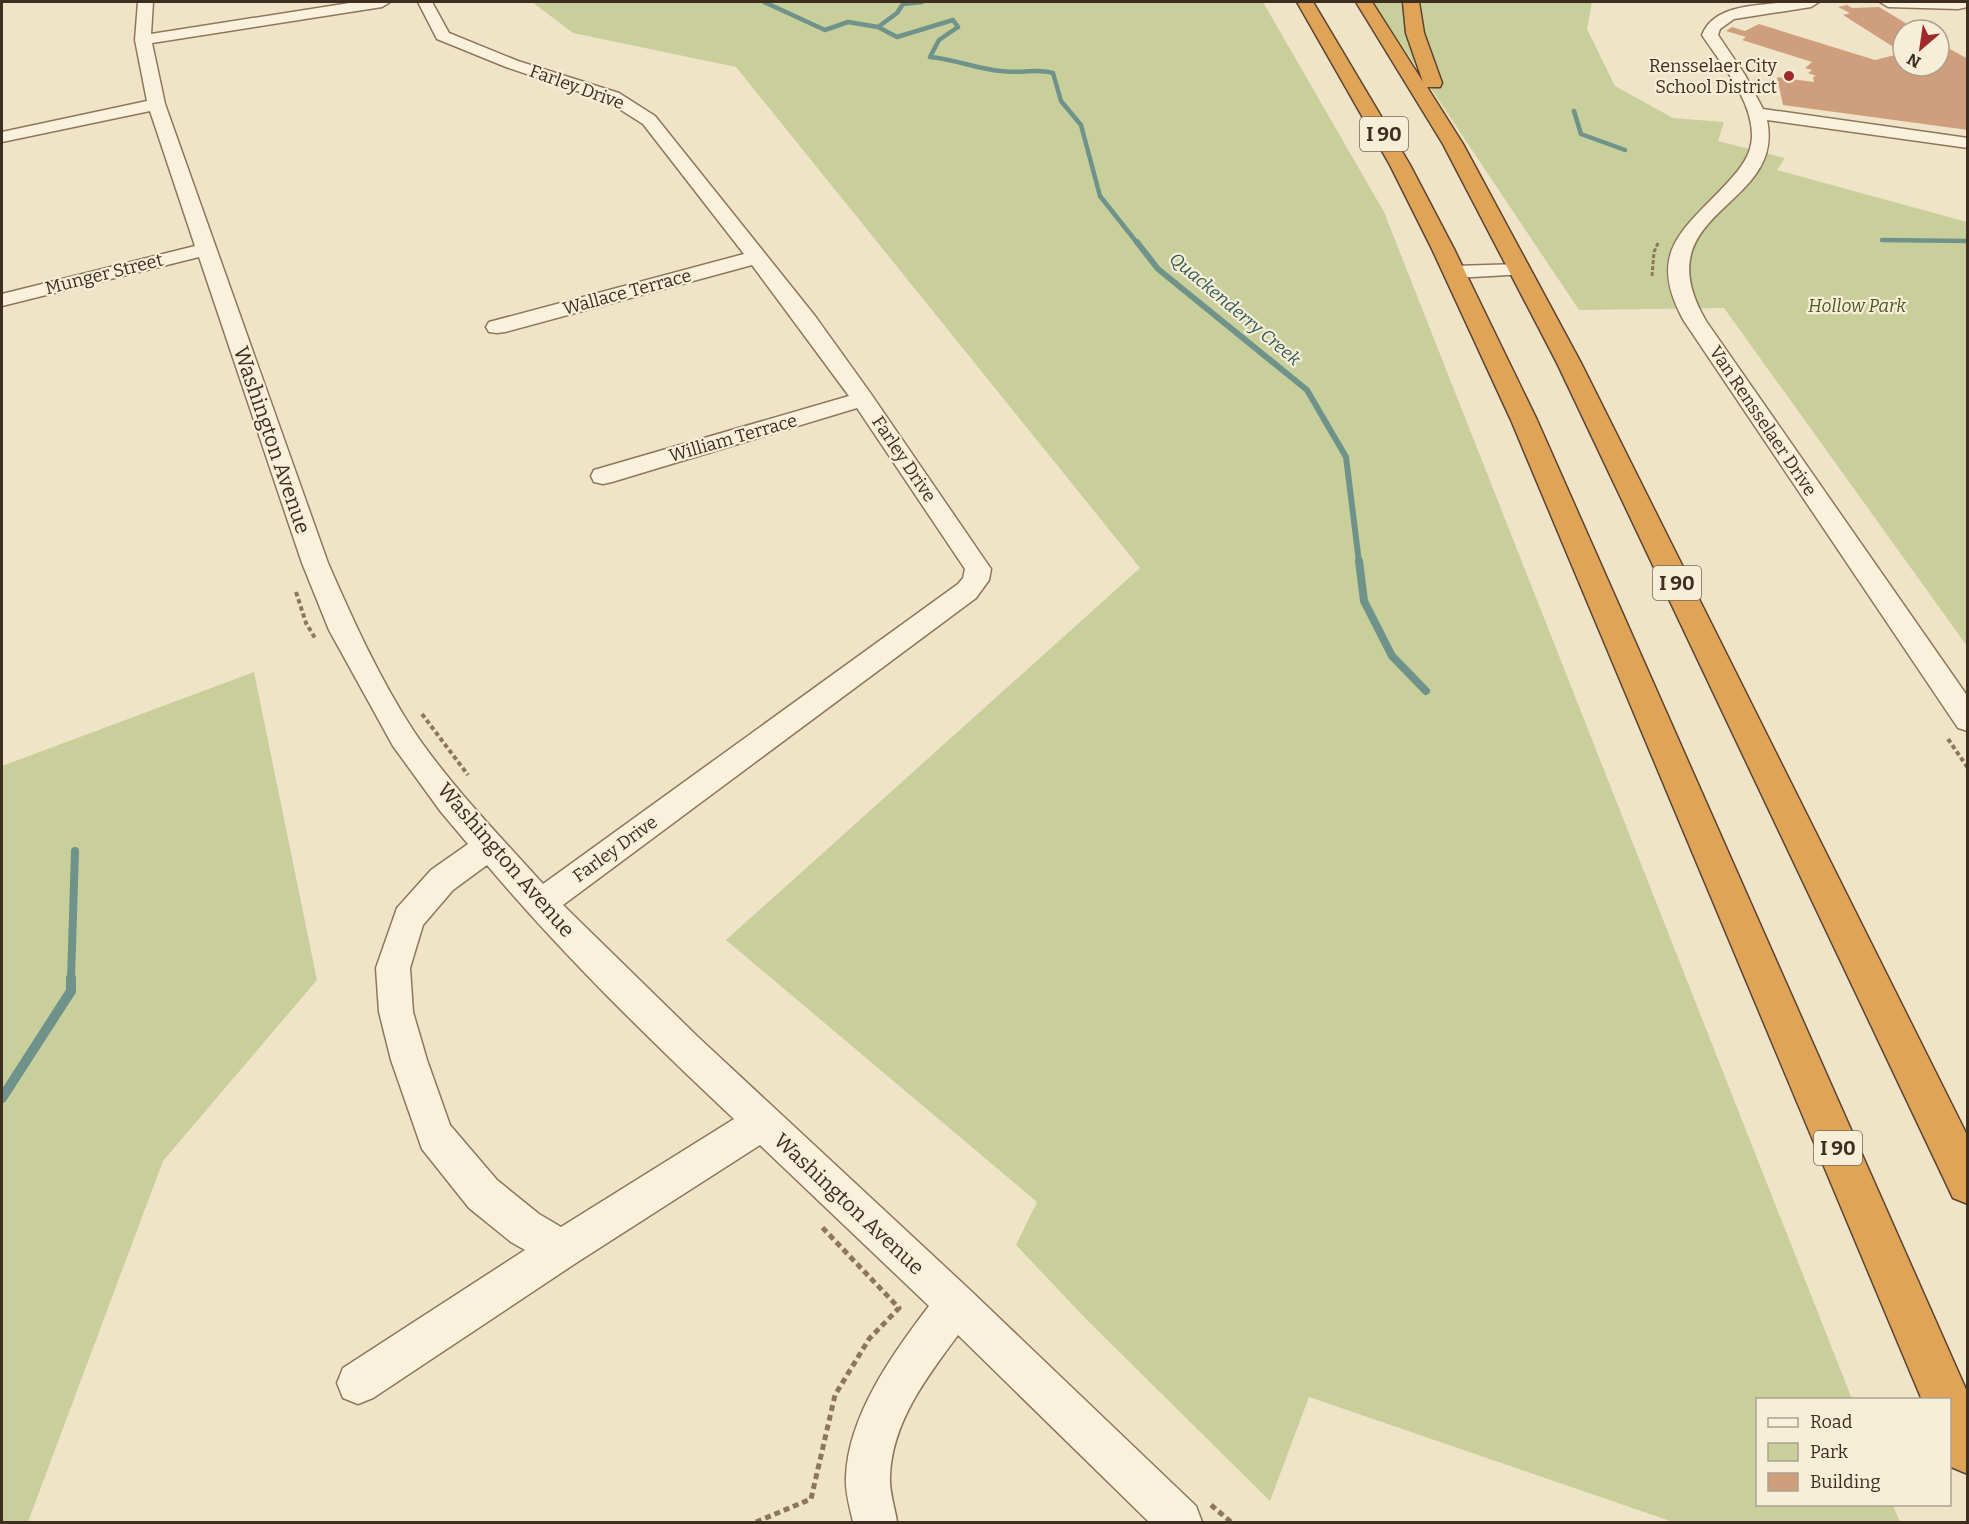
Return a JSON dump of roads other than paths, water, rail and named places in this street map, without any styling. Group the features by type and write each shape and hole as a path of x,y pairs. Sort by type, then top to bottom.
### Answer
{"highway":[{"name":"I 90","path":"1305,2 1390,145 1455,272 1504,376 1600,592 1945,1398"},
{"name":"I 90","path":"1364,2 1428,102 1472,180 1605,436 1968,1183"},
{"path":"1412,2 1415,33 1420,49 1472,180"},
{"path":"1951,1410 1968,1450"}],"street":[{"name":"Washington Avenue","path":"145,2 143,40 156,104 315,563 343,630 403,738 452,803 540,904 685,1049 956,1304 1193,1511"},
{"path":"143,40 382,2"},
{"name":"Farley Drive","path":"425,2 443,36 512,64 613,97 649,120 757,257 864,399 978,569 976,580 967,591 540,904"},
{"path":"1811,2 1729,15 1713,27 1710,35 1755,104 1757,113 1968,143"},
{"path":"1888,2 1958,4 1968,2"},
{"path":"2,137 156,104"},
{"name":"Van Rensselaer Drive","path":"1757,113 1762,136 1757,157 1748,171 1684,243 1676,265 1678,290 1695,321 1968,720"},
{"name":"Munger Street","path":"2,300 206,249"},
{"name":"Wallace Terrace","path":"497,327 757,257"},
{"path":"1455,272 1520,270"},
{"name":"William Terrace","path":"603,476 864,399"},
{"path":"489,846 442,880 409,918 393,968 396,1012 408,1060 435,1136 483,1194 525,1228 562,1249"},
{"path":"358,1383 562,1249 763,1122"},
{"path":"875,1522 868,1474 885,1408 916,1355 956,1304"}],"waterway":[{"path":"764,2 825,30 848,22 878,27"},
{"name":"Quackenderry Creek","path":"878,27 897,13 903,4 922,2"},
{"name":"Quackenderry Creek","path":"878,27 897,37 953,20 958,27 939,40 930,57 992,70 1053,73 1061,101 1081,125 1100,196 1138,244"},
{"path":"1574,111 1581,134 1625,150"},
{"path":"1882,240 1968,241"},
{"name":"Quackenderry Creek","path":"1137,242 1158,269 1307,390 1346,457 1359,562"},
{"name":"Quackenderry Creek","path":"1359,561 1364,601 1392,656 1426,691"},
{"path":"71,979 75,851"},
{"path":"2,1098 71,991 71,979"}],"place":[{"name":"Rensselaer City School District","path":"1789,76"}],"park label":[{"name":"Hollow Park","path":"1857,306"}]}
